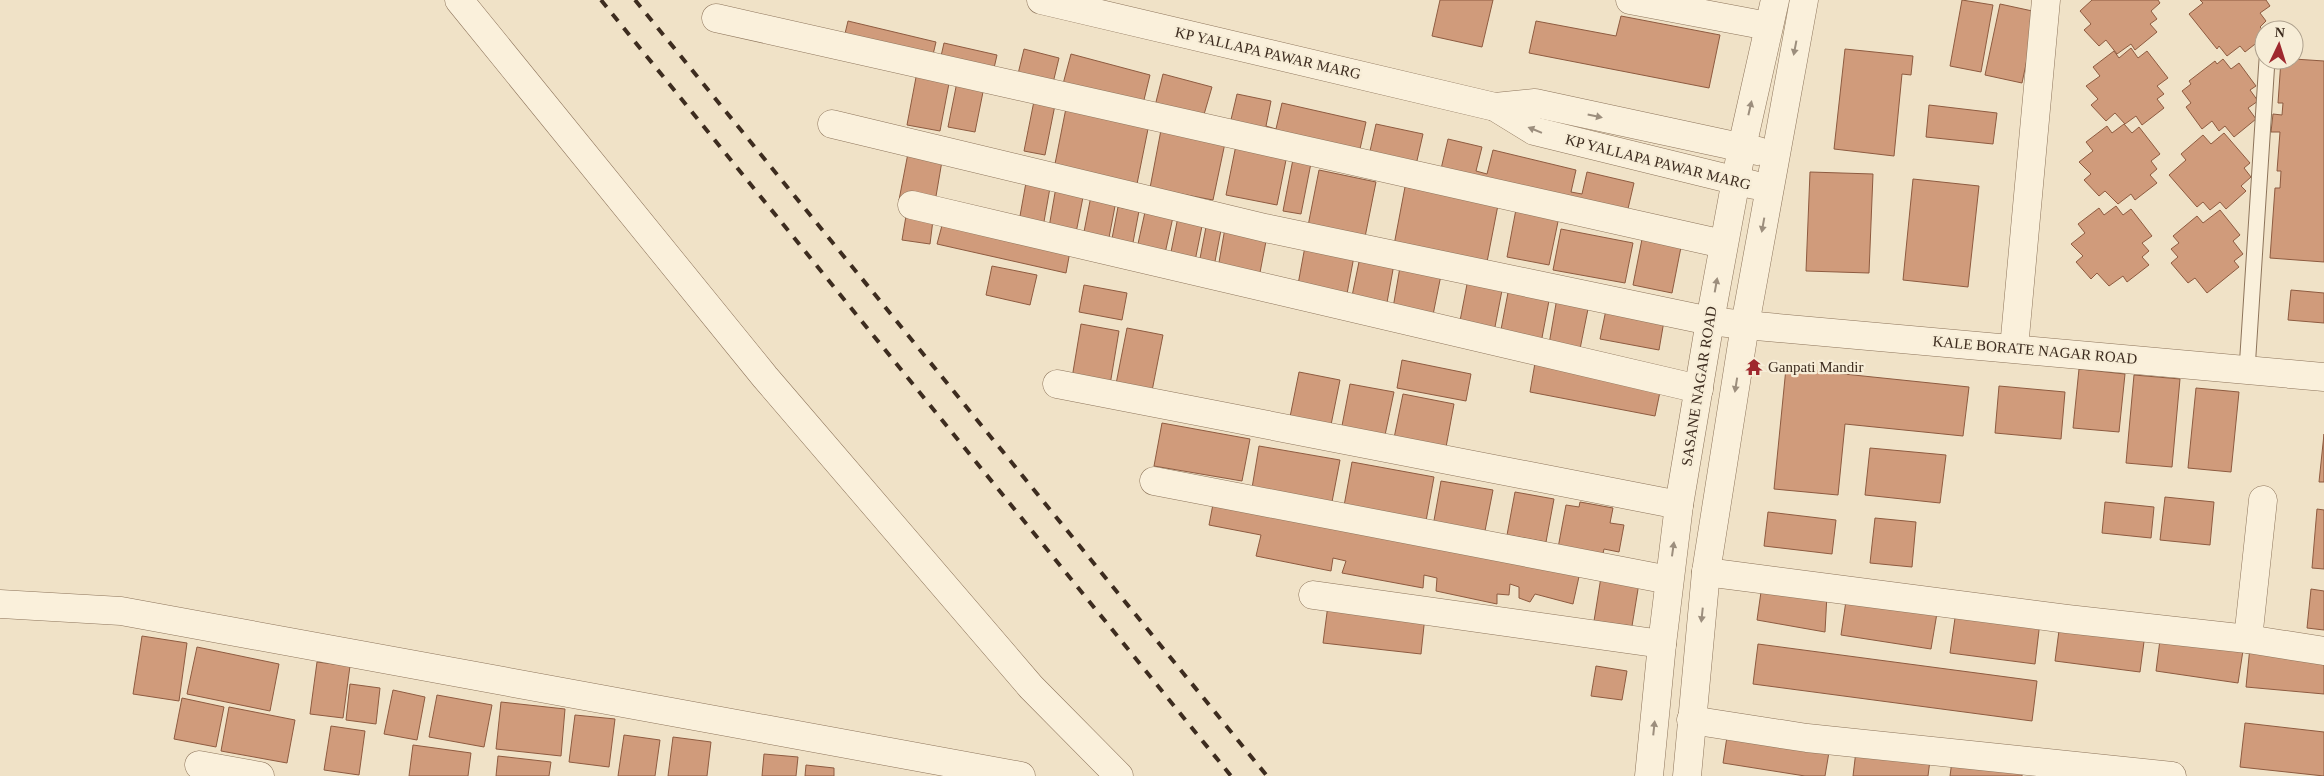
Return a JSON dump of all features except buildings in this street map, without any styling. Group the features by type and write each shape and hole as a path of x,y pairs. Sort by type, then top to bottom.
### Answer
{"street":[{"path":"459,0 765,377 1031,687 1119,776"},
{"name":"KP YALLAPA PAWAR MARG","path":"1041,0 1495,107 1534,131 1769,189"},
{"path":"1630,0 1768,26"},
{"name":"SASANE NAGAR ROAD","path":"1649,776 1669,580 1680,505 1723,244 1742,147 1775,0"},
{"path":"1687,776 1706,572 1745,326 1804,0"},
{"path":"2014,348 2046,0"},
{"path":"716,18 1723,244"},
{"name":"KP YALLAPA PAWAR MARG","path":"1495,107 1535,103 1775,154"},
{"name":"KALE BORATE NAGAR ROAD","path":"832,124 1265,228 1710,321 1745,326 2014,348 2324,377"},
{"path":"912,205 1699,389"},
{"path":"1057,384 1680,505"},
{"path":"1154,480 1669,580"},
{"path":"2248,639 2263,500"},
{"path":"1706,572 2067,619 2248,639 2324,651"},
{"path":"1313,595 1662,644"},
{"path":"0,604 121,611 1021,776"},
{"path":"1691,720 1807,738 2172,776"},
{"path":"200,765 260,776"}],"lane":[{"path":"2247,370 2267,70"}],"railway":[{"path":"601,0 1231,776"},
{"path":"635,0 1267,776"}],"place":[{"name":"Ganpati Mandir","path":"1754,367"}]}
